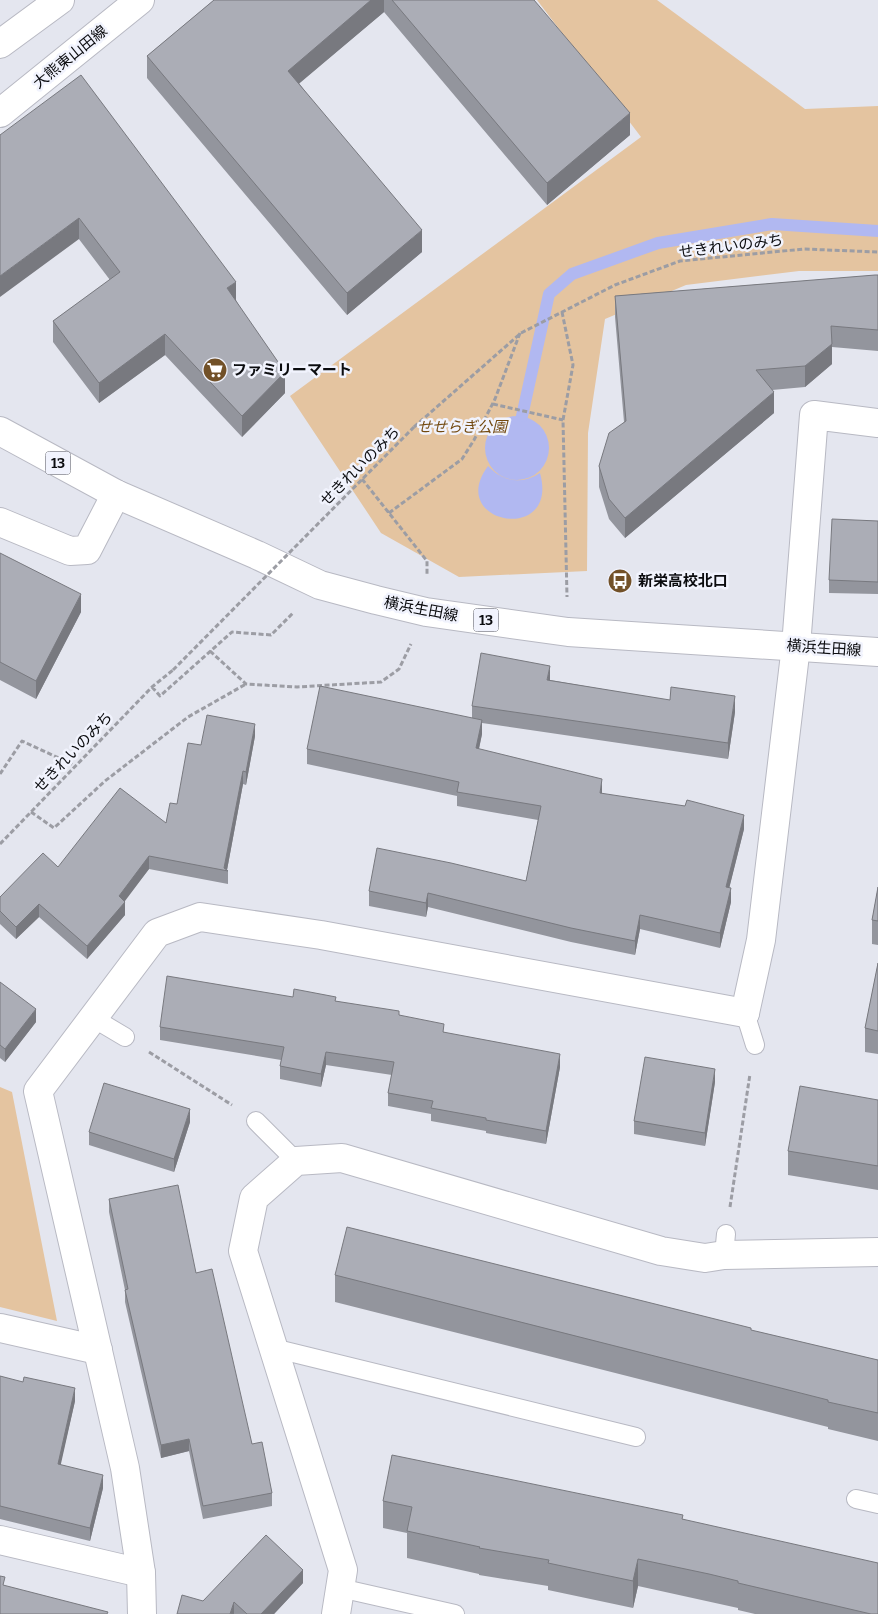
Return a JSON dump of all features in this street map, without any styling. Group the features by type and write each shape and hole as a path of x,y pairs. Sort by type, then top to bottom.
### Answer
{"street":[{"path":"0,44 60,0"},
{"name":"大熊東山田線","path":"0,113 140,0"},
{"path":"142,1614 141,1573 125,1468 38,1091 157,932 200,917 321,935 745,1013 761,940 796,646 814,415 878,423"},
{"name":"横浜生田線","path":"0,431 116,494 257,555 320,585 426,612 568,632 878,652"},
{"path":"0,522 70,551 87,550 116,494"},
{"path":"338,1601 343,1570 243,1251 254,1198 296,1161 342,1158 660,1251 705,1258 725,1245 878,1252"},
{"path":"0,1328 98,1350"},
{"path":"0,1540 141,1573"}],"lane":[{"path":"745,1013 755,1045"},
{"path":"93,1018 125,1037"},
{"path":"256,1121 296,1161"},
{"path":"273,1348 636,1437"},
{"path":"856,1499 878,1504"},
{"path":"338,1601 455,1614"}],"path":[{"name":"せきれいのみち","path":"0,844 152,687 173,670 414,427 521,332 615,284 680,261 804,249 878,252"},
{"path":"562,312 573,366 563,420 568,632"},
{"path":"389,513 462,459 493,404 521,332"},
{"path":"493,404 563,420"},
{"path":"362,479 427,561"},
{"path":"152,687 160,696 232,632 271,635 320,585"},
{"path":"31,812 54,828 105,781 188,718 246,684 297,687 381,682 398,669 426,612"},
{"path":"210,651 246,684"},
{"path":"0,774 22,741 76,766"},
{"path":"125,1037 256,1121"},
{"path":"725,1245 755,1045"}],"green space":[{"name":"せせらぎ公園","path":"537,0 657,0 805,109 878,106 878,271 799,271 686,285 605,319 588,433 587,571 459,577 381,533 290,396 641,137"},
{"path":"0,1087 12,1092 57,1321 0,1307"}],"water":[{"path":"517,416 529,418 540,425 547,436 549,448 547,460 540,471 529,478 517,480 505,478 494,471 487,460 485,448 487,436 494,425 505,418"},
{"path":"488,466 500,476 513,480 526,479 540,473 542,496 534,510 521,518 505,518 491,513 481,502 479,486"}],"building":[{"path":"214,0 371,0 288,71 422,230 347,293 147,56"},
{"path":"392,0 534,0 630,113 547,183"},
{"path":"81,75 236,282 227,288 285,372 242,416 165,334 99,383 53,321 120,272 79,218 0,276 0,135"},
{"path":"878,275 878,330 831,326 832,344 805,366 756,370 774,392 625,518 609,499 599,466 609,433 626,421 615,296"},
{"path":"832,519 878,521 878,582 829,580"},
{"path":"0,553 81,594 36,681 0,662"},
{"path":"481,653 550,666 547,680 670,700 671,687 735,696 728,743 472,706"},
{"path":"320,686 482,720 476,748 602,779 600,793 685,806 687,800 744,815 726,887 731,888 720,933 640,915 635,941 571,928 428,893 426,903 369,891 377,848 526,881 541,806 457,792 459,782 307,749"},
{"path":"207,715 255,724 246,772 243,771 224,868 228,871 149,856 119,896 125,902 87,946 39,904 16,927 0,911 0,897 43,853 58,867 120,788 166,823 170,803 177,804 188,743 201,745"},
{"path":"878,887 878,921 872,920"},
{"path":"878,963 878,1031 865,1028"},
{"path":"167,976 293,997 294,989 336,997 335,1001 399,1011 399,1015 444,1024 443,1032 560,1054 546,1131 431,1108 433,1101 388,1093 394,1062 326,1052 321,1074 280,1066 284,1047 160,1027"},
{"path":"0,982 36,1009 5,1049 0,1045"},
{"path":"645,1057 715,1069 705,1133 634,1121"},
{"path":"104,1083 190,1109 174,1159 89,1132"},
{"path":"800,1086 878,1100 878,1166 788,1151"},
{"path":"178,1185 196,1273 212,1269 252,1444 262,1442 272,1493 203,1506 189,1439 161,1445 125,1290 128,1289 109,1199"},
{"path":"347,1227 751,1328 751,1330 878,1360 878,1413 828,1402 828,1400 335,1275"},
{"path":"0,1376 23,1382 24,1377 75,1388 58,1464 103,1475 90,1528 0,1506"},
{"path":"392,1455 683,1515 682,1519 878,1563 878,1614 871,1614 738,1583 738,1581 709,1574 638,1559 633,1581 548,1563 549,1560 479,1548 407,1531 412,1507 383,1501"},
{"path":"266,1535 303,1570 261,1614 247,1614 234,1602 230,1614 177,1614 182,1595 203,1601"},
{"path":"0,1576 5,1577 3,1585 108,1612 107,1614 0,1614"}],"waterway":[{"path":"522,416 549,294 572,274 658,243 772,224 878,231"}],"place":[{"name":"ファミリーマート","path":"215,370"},
{"name":"新栄高校北口","path":"620,581"}]}
